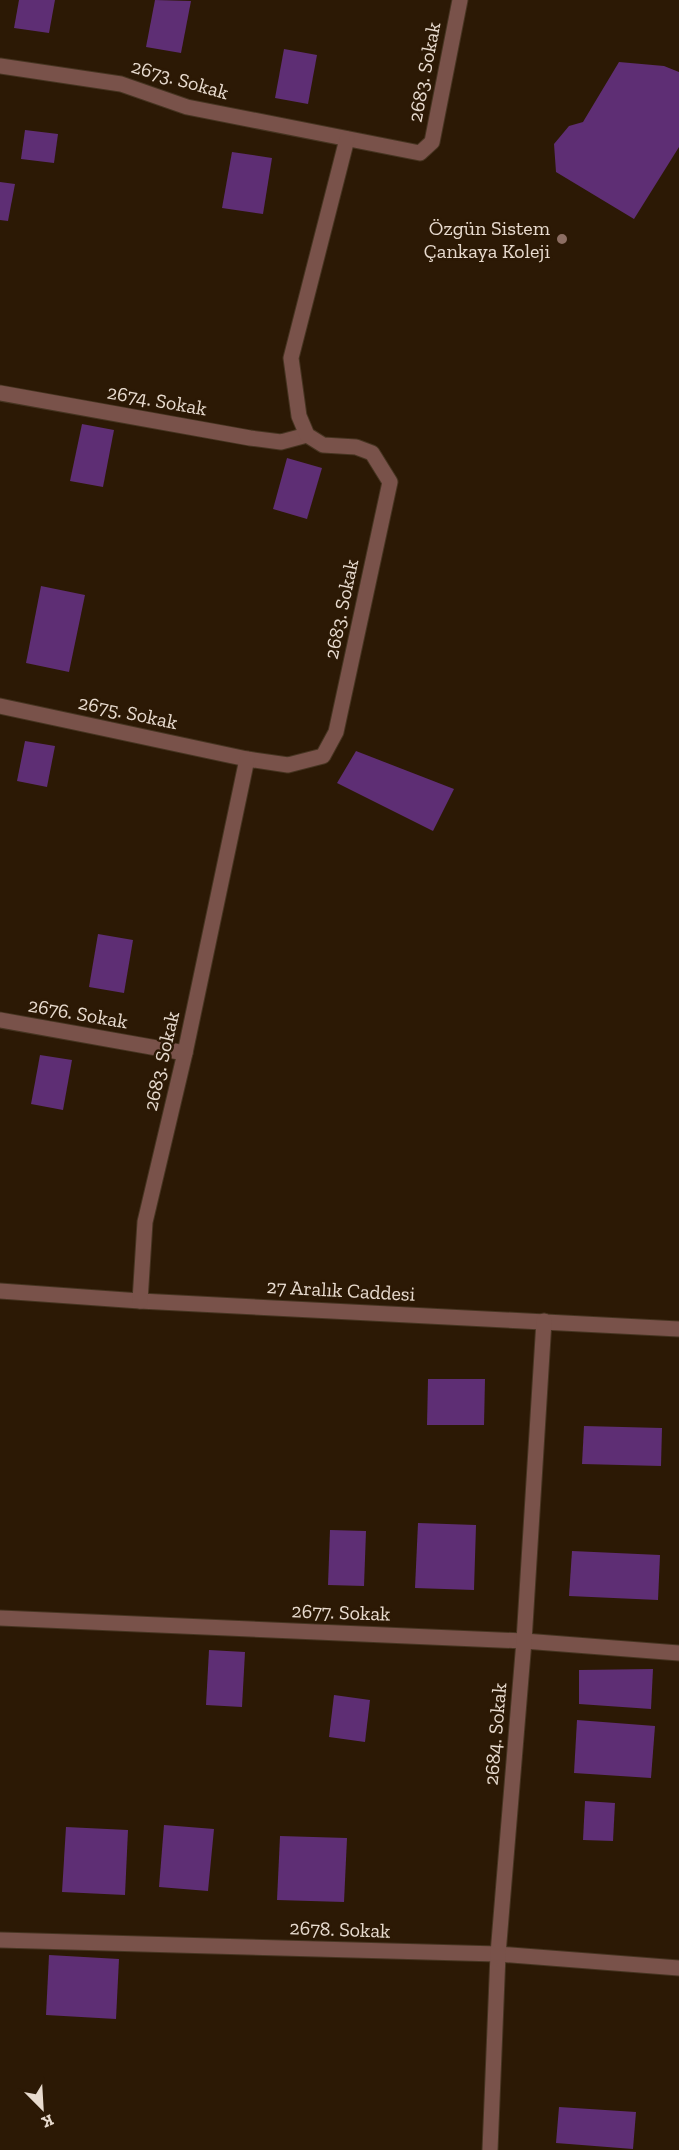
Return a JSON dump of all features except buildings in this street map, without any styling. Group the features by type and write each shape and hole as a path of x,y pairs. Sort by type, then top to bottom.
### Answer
{"street":[{"name":"2683. Sokak","path":"347,139 420,153 432,142 460,0"},
{"name":"2673. Sokak","path":"0,66 121,84 187,107 347,139"},
{"path":"307,435 299,416 291,358 347,139"},
{"name":"2674. Sokak","path":"0,393 250,438 281,442 307,435"},
{"name":"2683. Sokak","path":"140,1300 145,1222 185,1053 247,759 288,765 324,756 336,732 390,482 372,453 356,447 323,446 307,435"},
{"name":"2675. Sokak","path":"0,706 247,759"},
{"name":"2676. Sokak","path":"0,1020 185,1053"},
{"name":"27 Aralık Caddesi","path":"0,1291 679,1329"},
{"name":"2684. Sokak","path":"490,2150 498,1954 524,1641 544,1321"},
{"name":"2677. Sokak","path":"0,1618 524,1641 679,1653"},
{"name":"2678. Sokak","path":"0,1940 498,1954 679,1968"}],"place":[{"name":"Özgün Sistem Çankaya Koleji","path":"562,239"}]}
